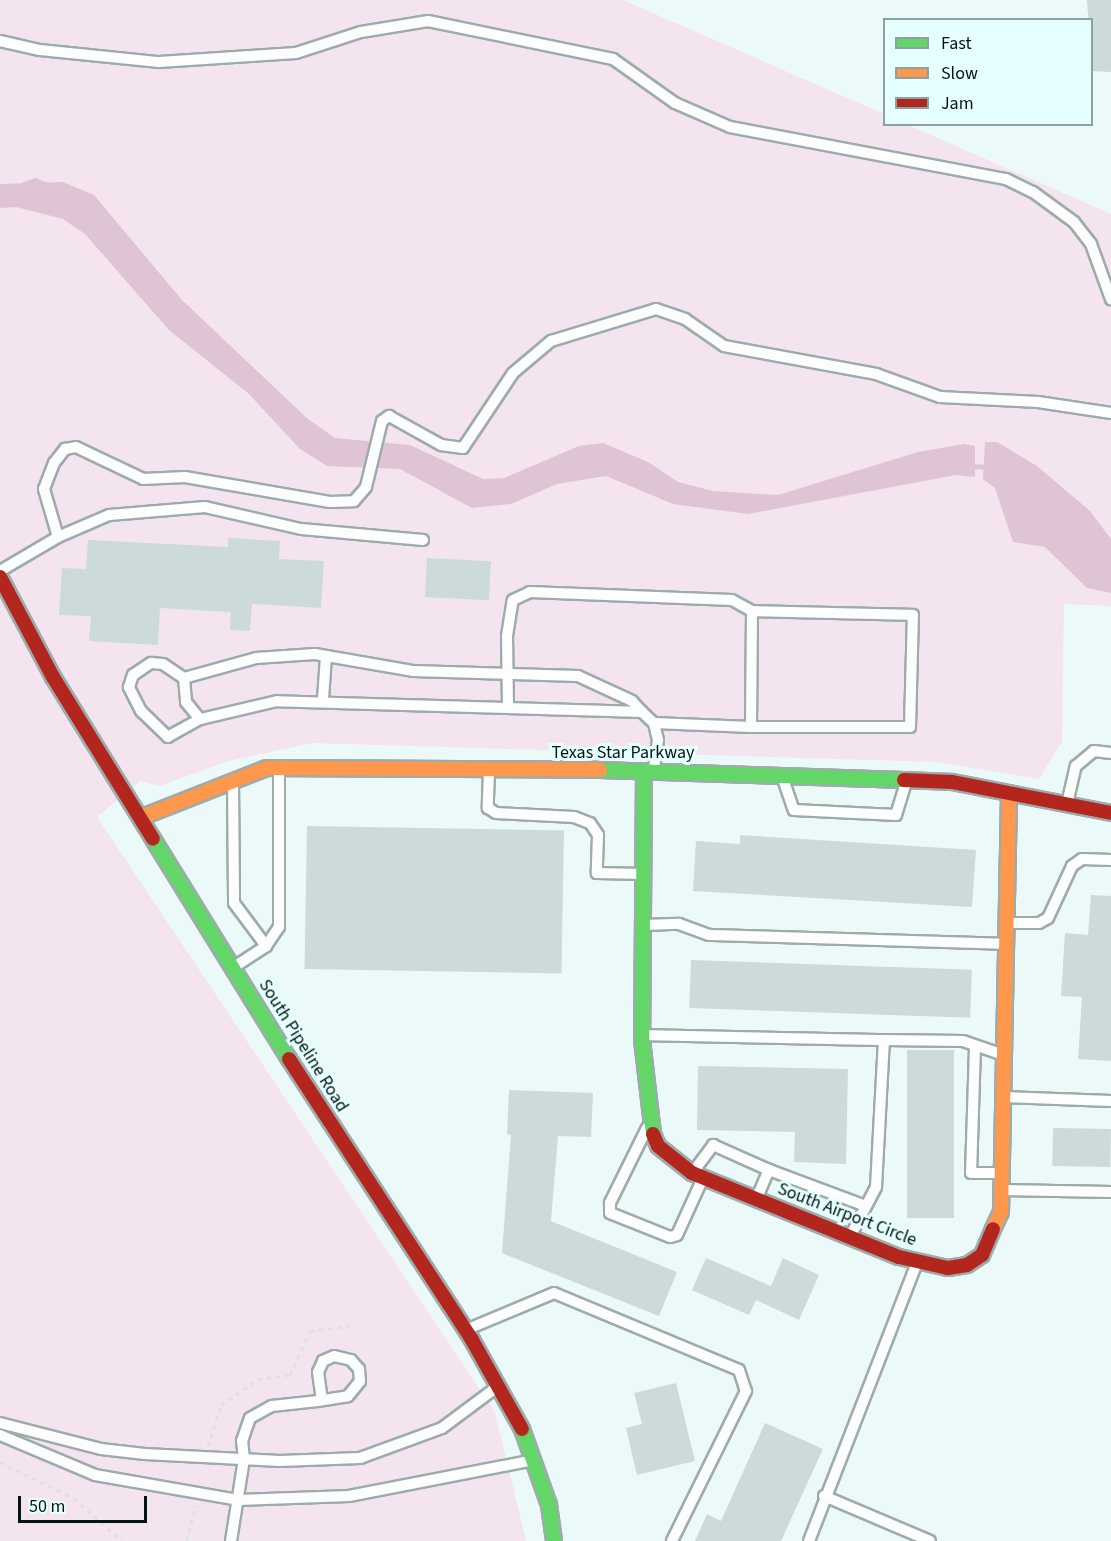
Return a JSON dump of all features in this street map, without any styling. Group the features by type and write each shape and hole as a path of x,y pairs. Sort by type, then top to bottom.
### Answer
{"street":[{"name":"South Pipeline Road","path":"0,577 16,612 234,968 465,1330 535,1460 549,1505 554,1541"},
{"name":"Texas Star Parkway","path":"142,817 233,779 279,767 649,771 952,782 1111,813"},
{"name":"South Airport Circle","path":"649,771 643,874 642,1035 649,1123 658,1146 698,1176 850,1237 918,1261 948,1268 967,1265 981,1255 996,1231 1002,1173 1009,793"}],"lane":[{"path":"0,40 40,50 159,62 296,53 361,32 428,21 614,59 675,104 730,127 1006,178 1024,187 1080,230 1090,244 1111,299"},
{"path":"57,537 44,489 54,463 65,449 76,447 143,479 204,479 330,502 354,501 366,487 382,421 394,416 441,445 463,448 513,373 551,341 656,309 685,319 724,346 876,374 940,397 1038,402 1111,413"},
{"path":"0,571 57,537 109,515 205,507 301,529 423,540"},
{"path":"508,707 507,636 513,600 530,592 732,600 752,611 913,615 910,727 654,723"},
{"path":"751,726 752,611"},
{"path":"323,699 326,656"},
{"path":"642,712 323,699 277,701 201,719 168,737 141,711 129,687 133,675 151,663 163,664 184,678 256,658 326,656 413,671 468,675 509,671 578,676 632,701 654,723 658,740 649,771"},
{"path":"184,678 186,702 201,719"},
{"path":"1067,804 1076,766 1094,751 1111,753"},
{"path":"234,968 266,946 279,927 279,767"},
{"path":"489,770 488,808 496,813 582,820 598,836 597,873 643,874"},
{"path":"781,774 794,810 896,815 907,780"},
{"path":"233,779 234,903 266,946"},
{"path":"1006,923 1039,923 1048,918 1072,866 1082,859 1111,860"},
{"path":"643,925 679,924 709,935 1006,944"},
{"path":"642,1035 963,1041 975,1047 1004,1054"},
{"path":"850,1237 876,1187 884,1040"},
{"path":"975,1047 971,1173 1002,1173"},
{"path":"1003,1097 1111,1101"},
{"path":"649,1123 610,1203 610,1213 670,1237 677,1234 698,1176 713,1145 769,1170 866,1206"},
{"path":"756,1200 769,1170"},
{"path":"1001,1190 1111,1192"},
{"path":"809,1541 824,1496 847,1449 918,1261"},
{"path":"465,1330 554,1293 739,1370 746,1391 672,1541"},
{"path":"231,1541 244,1459 243,1441 250,1418 272,1406 322,1400 348,1396 358,1388 359,1369 351,1360 334,1356 323,1361 318,1372 322,1400"},
{"path":"0,1423 101,1449 244,1459 360,1458 442,1428 497,1386"},
{"path":"0,1435 62,1464 113,1480 238,1500 349,1496 535,1460"},
{"path":"824,1496 930,1541"}],"path":[{"path":"0,1461 74,1498 122,1541"}],"shaded area":[{"path":"0,0 623,0 883,114 883,126 910,126 1111,214 1111,606 1064,604 1062,742 1039,779 938,762 312,743 229,761 159,786 140,781 97,817 495,1412 526,1541 0,1541"},
{"path":"63,182 94,195 182,300 308,419 335,438 410,445 483,479 504,478 579,446 603,443 648,462 678,482 713,491 778,495 918,452 964,444 975,446 975,477 956,475 748,514 673,504 606,476 557,484 511,504 472,508 400,469 327,466 300,449 249,394 169,330 85,234 63,219 16,207 0,208 0,184"},
{"path":"985,442 997,442 1037,466 1090,511 1111,539 1111,593 1087,588 1045,547 1013,542 995,488 983,479"}],"building":[{"path":"1087,0 1111,0 1111,72 1093,71 1093,18 1088,18"},
{"path":"228,538 280,541 279,559 324,561 321,608 252,604 250,631 230,630 231,612 160,608 158,645 89,641 91,616 59,615 62,568 86,569 88,540 228,547"},
{"path":"427,558 491,561 489,600 425,597"},
{"path":"307,826 564,830 561,973 305,969"},
{"path":"740,835 976,850 972,907 693,891 696,841 740,844"},
{"path":"1091,895 1111,896 1111,1061 1078,1059 1082,997 1061,996 1065,933 1088,935"},
{"path":"691,960 972,970 970,1018 689,1008"},
{"path":"907,1050 954,1050 954,1218 907,1218"},
{"path":"698,1066 848,1069 846,1164 794,1162 795,1132 697,1130"},
{"path":"509,1090 593,1093 591,1137 558,1136 551,1221 677,1272 659,1316 502,1253 511,1135 507,1134"},
{"path":"1053,1128 1111,1129 1110,1167 1052,1166"},
{"path":"706,1258 771,1286 783,1258 819,1275 799,1320 756,1300 749,1315 692,1290"},
{"path":"676,1383 695,1461 637,1475 626,1428 642,1424 634,1393"},
{"path":"765,1423 823,1449 781,1541 695,1541 707,1514 721,1521"}],"waterway":[{"path":"24,184 35,180 46,185"},
{"path":"970,466 991,467"}],"traffic: fast":[{"path":"600,770 904,780"},
{"path":"644,771 642,1040 653,1134"},
{"path":"153,839 289,1059"},
{"path":"522,1429 549,1505 554,1541"}],"traffic: slow":[{"path":"142,817 267,768 600,770"},
{"path":"993,1229 1001,1212 1009,793"}],"traffic: jam":[{"path":"0,577 53,677 153,839"},
{"path":"904,780 952,782 1111,813"},
{"path":"289,1059 472,1340 522,1429"},
{"path":"653,1134 658,1146 692,1173 899,1257 948,1268 967,1265 982,1255 993,1229"}]}
